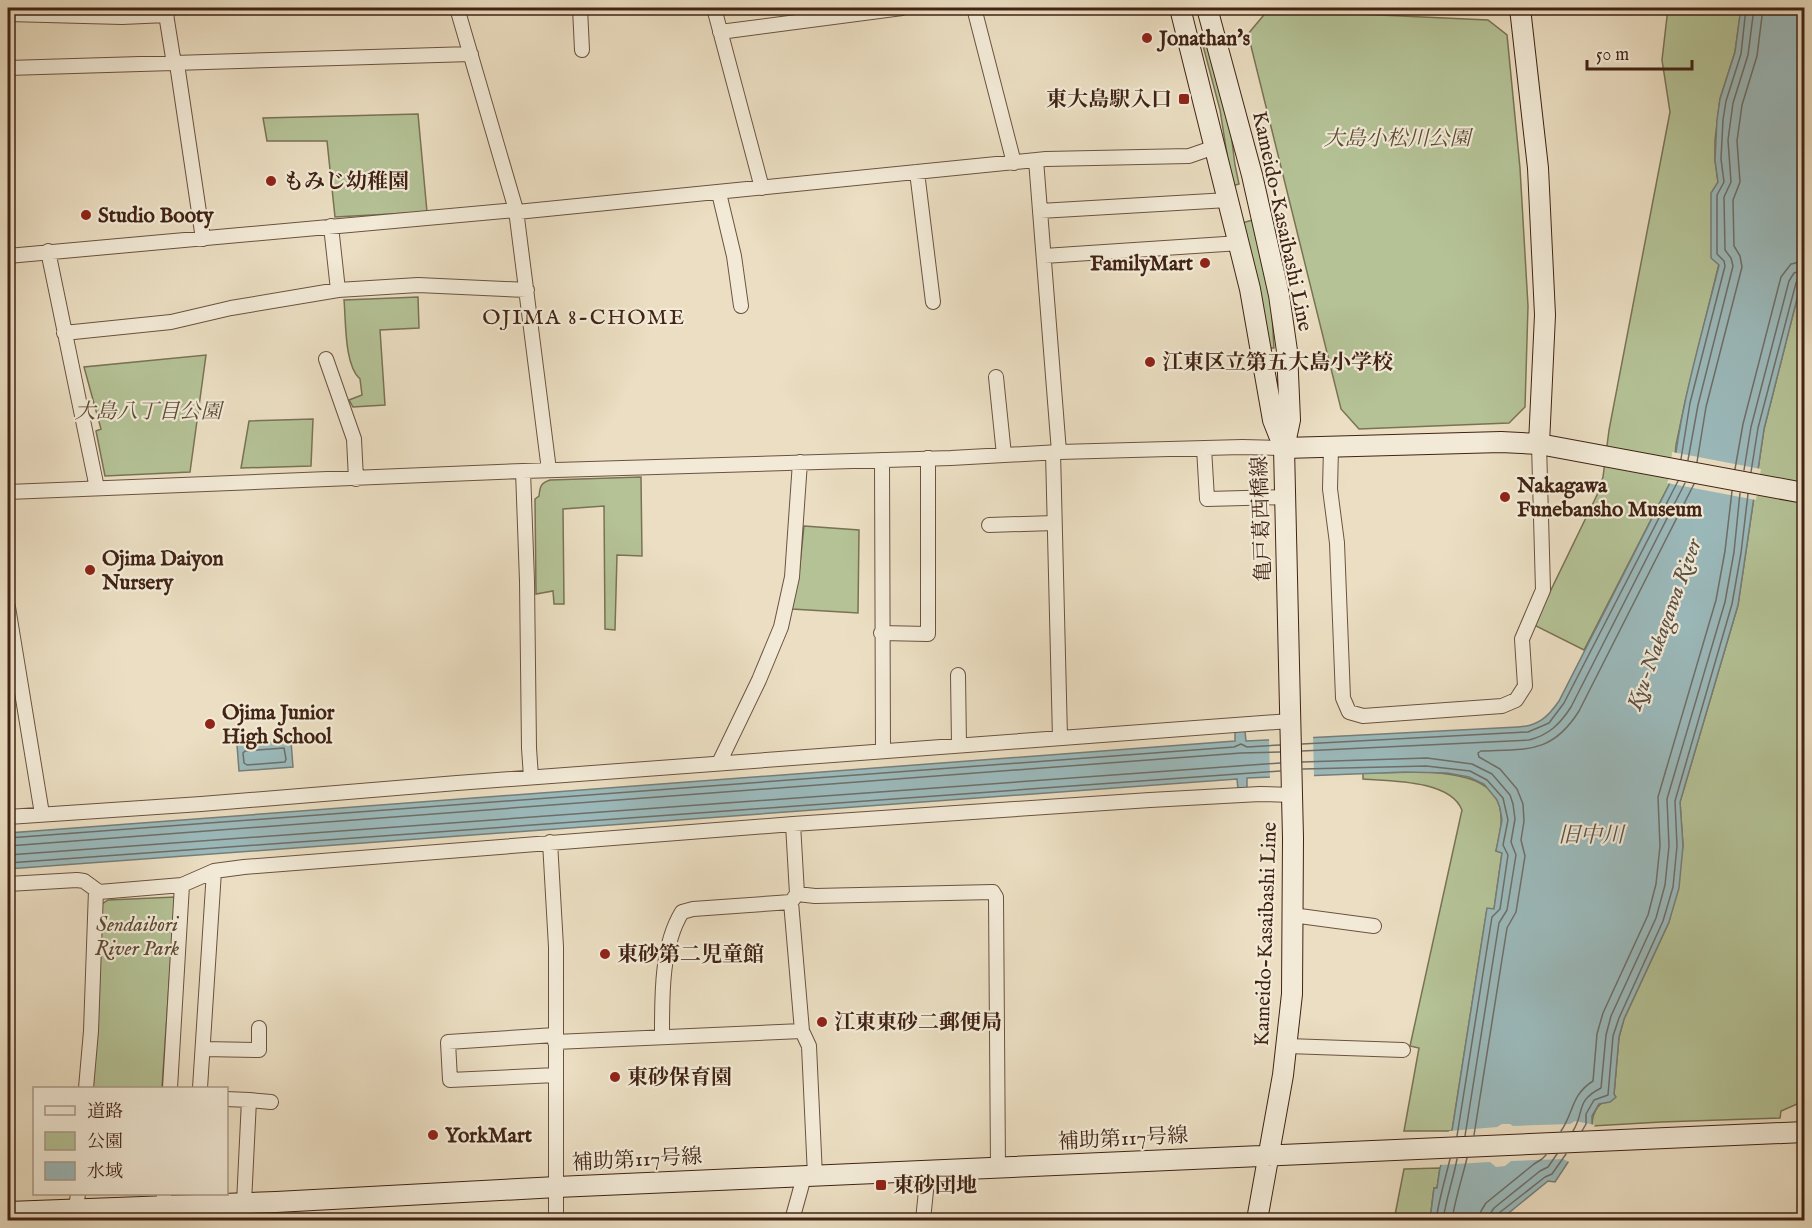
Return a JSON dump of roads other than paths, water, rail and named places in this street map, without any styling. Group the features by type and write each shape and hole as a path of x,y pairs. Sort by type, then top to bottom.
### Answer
{"street":[{"path":"457,8 517,211 549,470"},
{"path":"580,8 582,50"},
{"path":"714,8 762,188"},
{"path":"720,32 807,14 902,8"},
{"path":"974,8 1014,163"},
{"name":"亀戸葛西橋線","path":"1180,8 1240,243 1274,420 1284,448 1292,792"},
{"name":"Kameido-Kasaibashi Line","path":"1208,8 1252,175 1279,295 1287,351 1290,420 1284,448"},
{"path":"1331,448 1330,489 1337,543 1343,698 1349,712 1363,716 1502,705 1516,700 1524,686 1522,639 1543,590 1539,444 1545,304 1538,168 1520,8"},
{"path":"8,14 122,17 166,11 203,239"},
{"path":"8,68 471,54"},
{"path":"8,256 719,193 1036,160 1189,156 1215,147"},
{"path":"1036,160 1056,452 1054,523 1060,738"},
{"path":"917,172 933,302"},
{"path":"1229,204 1234,196 1243,194 1250,187 1252,175"},
{"path":"719,193 734,256 741,306"},
{"path":"1040,211 1229,204 1241,209 1252,209 1263,222"},
{"path":"331,226 338,290"},
{"path":"1044,256 1240,243"},
{"path":"48,251 97,488"},
{"path":"64,333 171,322 231,308 338,290 418,285 527,290"},
{"path":"326,359 354,439 356,479"},
{"path":"996,377 1005,455"},
{"path":"8,492 1056,452 1204,448 1331,448 1501,442 1539,444 1804,493"},
{"path":"1204,448 1207,499 1285,498"},
{"path":"881,633 928,634 928,458"},
{"path":"882,460 883,751"},
{"path":"719,763 759,680 781,627 792,577 800,462"},
{"path":"523,471 531,777"},
{"path":"989,525 1054,523"},
{"path":"8,607 42,814"},
{"path":"958,675 959,745"},
{"path":"8,817 959,745 1290,724"},
{"path":"8,884 77,880 84,881 99,892 182,885 214,871 550,842 1292,792"},
{"name":"Kameido-Kasaibashi Line","path":"1257,1221 1287,1046 1292,994 1292,792"},
{"path":"792,1221 802,1184 808,1176 809,1046 802,1030 794,898 793,824"},
{"path":"550,842 556,947 556,1221"},
{"path":"200,1087 214,871"},
{"path":"170,1087 182,885"},
{"path":"86,1087 91,1030 96,890"},
{"path":"662,1036 662,984 675,924 682,912 815,896 993,892 996,897 998,1168"},
{"path":"1292,915 1374,926"},
{"path":"203,1048 259,1050 259,1028"},
{"path":"556,1075 450,1080 448,1042 802,1030"},
{"path":"1287,1046 1403,1050"},
{"path":"228,1099 271,1102"},
{"path":"244,1203 249,1100"},
{"name":"補助第117号線","path":"8,1212 76,1208 164,1207 557,1187 1804,1132"},
{"path":"922,1221 928,1171"}],"water":[{"name":"旧中川","path":"1741,8 1804,8 1804,271 1764,429 1738,605 1680,802 1683,846 1679,888 1669,922 1624,1019 1619,1037 1614,1094 1616,1097 1610,1102 1599,1104 1592,1116 1592,1126 1555,1182 1548,1181 1500,1220 1430,1220 1434,1188 1437,1188 1440,1168 1452,1131 1487,908 1494,909 1502,853 1496,851 1502,820 1497,800 1484,784 1469,777 1447,773 1405,772 1247,778 1247,789 1238,789 1237,779 8,869 8,833 1235,741 1235,731 1245,731 1246,741 1518,727 1537,723 1551,712 1559,701 1673,477 1686,397 1719,265 1711,258 1711,193 1718,182 1715,160 1717,120 1720,99 1735,52"},
{"path":"291,741 293,767 239,771 237,745"}],"place":[{"name":"Jonathan's","path":"1147,38"},
{"name":"東大島駅入口","path":"1184,99"},
{"name":"もみじ幼稚園","path":"271,181"},
{"name":"Studio Booty","path":"86,215"},
{"name":"FamilyMart","path":"1205,263"},
{"name":"江東区立第五大島小学校","path":"1150,362"},
{"name":"Nakagawa Funebansho Museum","path":"1505,497"},
{"name":"Ojima Daiyon Nursery","path":"90,570"},
{"name":"Ojima Junior High School","path":"210,724"},
{"name":"東砂第二児童館","path":"605,954"},
{"name":"江東東砂二郵便局","path":"822,1022"},
{"name":"東砂保育園","path":"615,1077"},
{"name":"YorkMart","path":"433,1135"},
{"name":"東砂団地","path":"881,1185"}],"district":[{"name":"OJIMA 8-CHOME","path":"584,316"}],"park label":[{"name":"大島小松川公園","path":"1397,138"},
{"name":"大島八丁目公園","path":"148,411"},
{"name":"Sendaibori River Park","path":"137,936"}],"water label":[{"name":"Kyu-Nakagawa River","path":"1663,624"}]}
